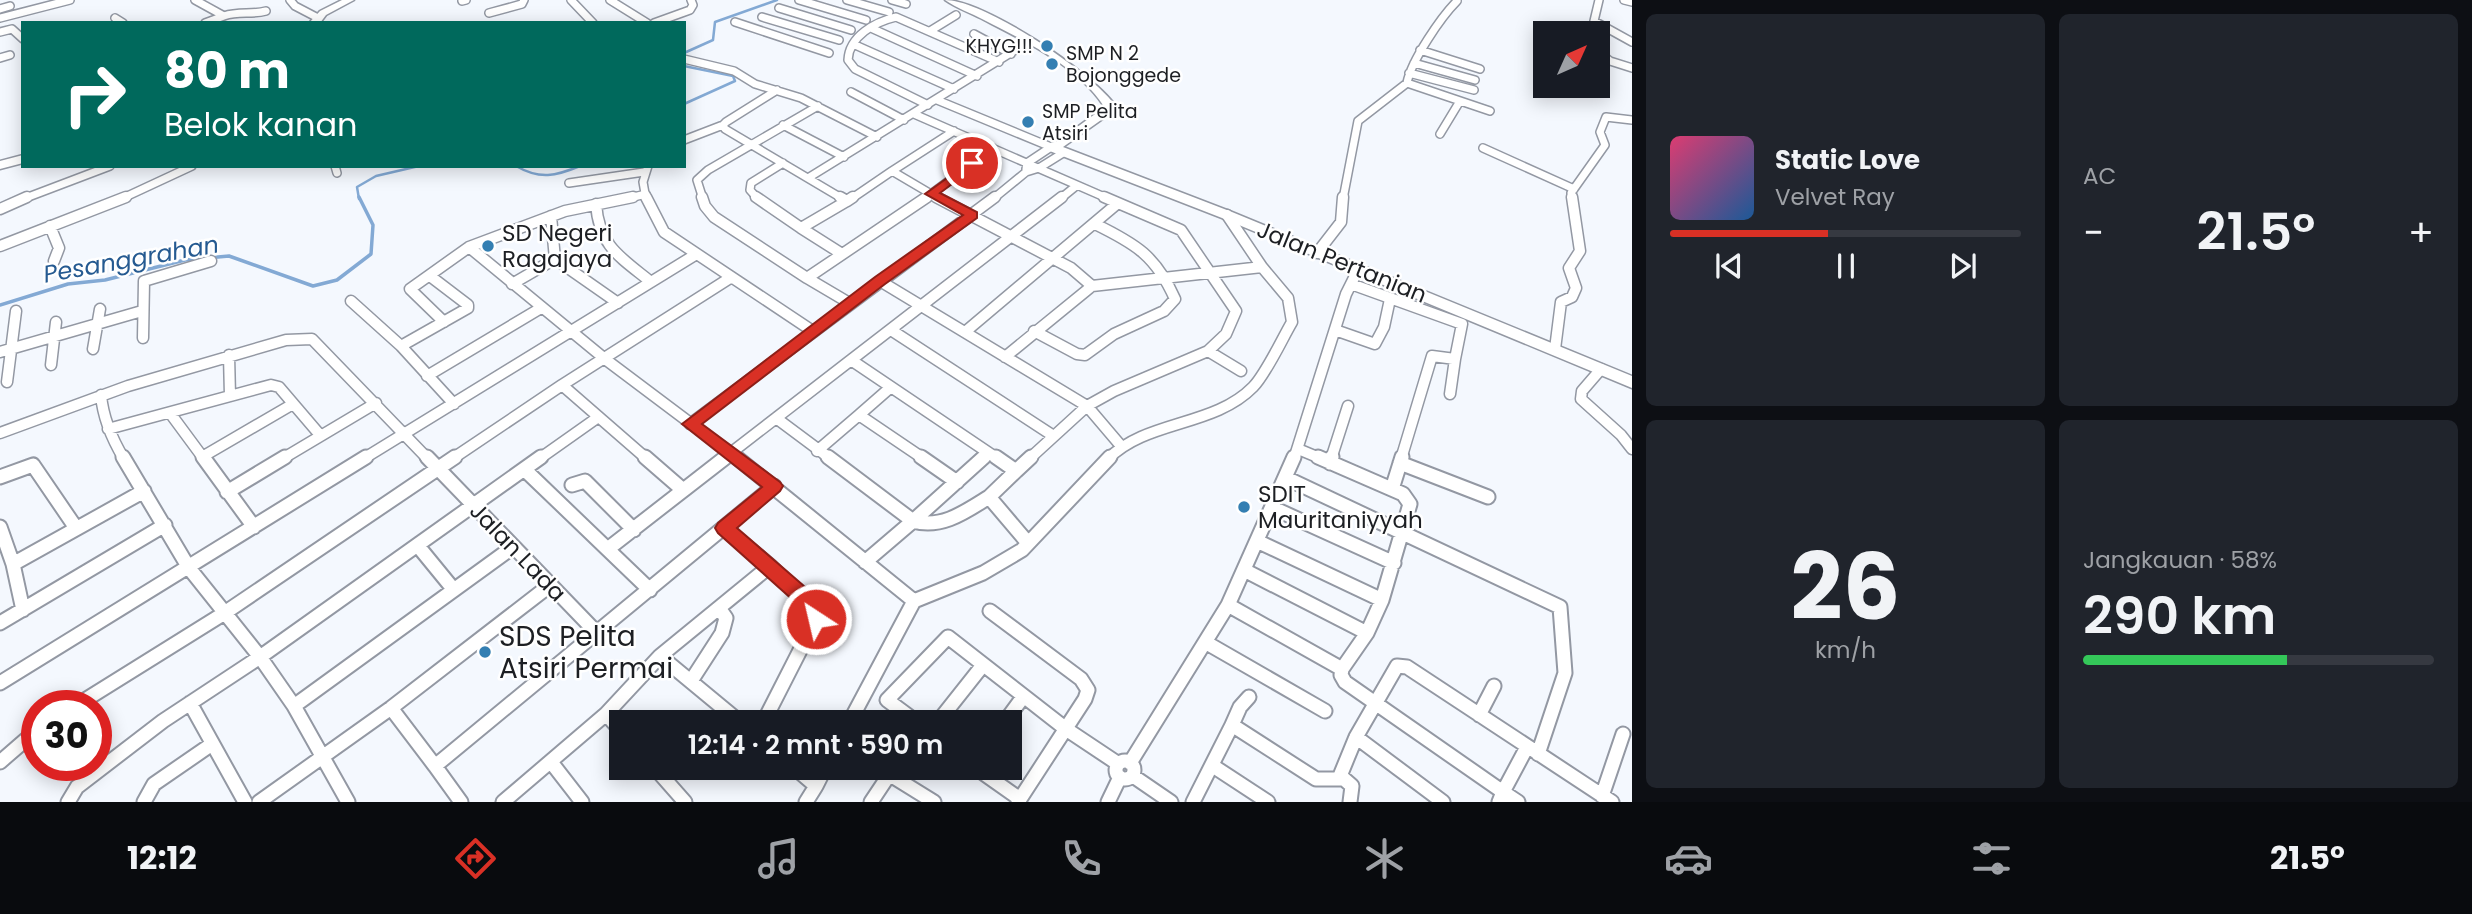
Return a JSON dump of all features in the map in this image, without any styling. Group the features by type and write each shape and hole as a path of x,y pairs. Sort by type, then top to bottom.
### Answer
{"street":[{"path":"0,18 70,0"},
{"path":"195,0 224,16"},
{"path":"290,0 316,20 332,7 349,0"},
{"path":"489,13 522,4 524,0"},
{"path":"571,0 591,21"},
{"path":"610,0 644,21"},
{"path":"660,21 690,10 693,5 691,0"},
{"path":"799,0 866,20"},
{"path":"787,39 839,0"},
{"path":"847,0 890,14 999,62"},
{"path":"892,0 906,4"},
{"path":"690,424 972,215 1027,168 1059,148 1107,111 1109,105 1091,85 1030,41 986,16 950,0"},
{"path":"1599,0 1594,21 1632,42"},
{"path":"1624,0 1632,2"},
{"path":"1317,253 1341,222 1344,183 1354,150 1358,121 1407,83 1409,72 1420,50 1433,37 1447,11 1457,1"},
{"path":"0,9 10,6"},
{"path":"779,8 851,30"},
{"path":"210,21 241,10 250,15 266,11"},
{"path":"890,14 853,44 847,54 850,65 928,105"},
{"path":"930,31 956,15"},
{"path":"762,17 839,40"},
{"path":"115,18 120,21"},
{"path":"735,22 829,53"},
{"path":"871,28 976,75"},
{"path":"0,32 12,29 21,37"},
{"path":"961,45 981,29"},
{"path":"974,34 1011,54"},
{"path":"808,178 1030,41"},
{"path":"853,44 954,89"},
{"path":"1420,50 1480,69"},
{"path":"0,58 10,55"},
{"path":"687,60 729,69 755,84 818,106 877,137"},
{"path":"1610,61 1632,68"},
{"path":"1414,63 1475,80"},
{"path":"1409,72 1474,90"},
{"path":"1407,83 1490,111"},
{"path":"686,139 723,125 777,90"},
{"path":"851,92 904,120"},
{"path":"937,100 1059,148"},
{"path":"1440,134 1460,101"},
{"path":"818,106 699,176 698,185 705,206 713,217 850,304"},
{"path":"776,418 913,521 934,525 961,514 989,497 1052,435 1087,406 1114,391 1208,351 1226,334 1236,311 1181,230 1039,168 1027,168 993,148 914,114"},
{"path":"1555,349 1561,331 1561,302 1572,296 1576,288 1569,272 1580,251 1570,199 1574,188 1605,145 1600,132 1606,117 1632,120"},
{"path":"723,125 751,145 847,201"},
{"path":"783,125 844,157"},
{"path":"802,228 954,131"},
{"path":"807,278 931,194 993,148"},
{"path":"1039,168 1059,148"},
{"name":"Jalan Pertanian","path":"1059,148 1632,382"},
{"path":"1483,148 1574,188"},
{"path":"0,165 21,160"},
{"path":"783,163 751,183 750,190 758,199 842,254"},
{"path":"0,209 49,187 104,168"},
{"path":"0,246 130,195 188,168"},
{"path":"569,183 646,169"},
{"path":"646,169 642,179 646,194 654,219 664,232 814,332"},
{"path":"892,171 1053,257 1092,286"},
{"path":"609,548 1076,186"},
{"path":"444,322 411,290 412,287 469,247 551,216 646,194"},
{"path":"965,332 1118,203"},
{"path":"596,204 601,240 651,282"},
{"path":"856,710 914,601 983,573 1022,550 1121,446 1218,411 1253,387 1292,322 1288,298 1262,267 1227,215"},
{"path":"551,216 555,259 618,303"},
{"path":"1034,331 1077,354 1085,355 1116,333 1168,309 1175,299 1166,276 1140,246 1095,224"},
{"path":"50,226 59,245 59,253 54,261"},
{"path":"469,247 571,333 774,486 914,601"},
{"path":"0,683 695,255"},
{"path":"512,284 555,259"},
{"path":"143,338 144,281 211,261"},
{"path":"1005,357 1092,286 1262,267"},
{"path":"1108,802 1228,604 1244,570 1298,449 1335,330 1358,270"},
{"path":"401,346 468,308 468,305 430,276"},
{"path":"101,690 223,614 562,385 607,361 730,278"},
{"path":"880,281 1087,406 1121,446"},
{"path":"1351,284 1462,324 1450,394"},
{"path":"1335,330 1376,344 1384,327 1391,299"},
{"path":"351,301 401,346 454,404"},
{"path":"427,376 541,308"},
{"path":"93,349 100,309"},
{"path":"0,352 142,311"},
{"path":"7,382 16,312"},
{"path":"51,365 56,322"},
{"path":"891,330 1052,435"},
{"name":"Jalan Lada","path":"229,355 308,338 376,402 438,471 597,633"},
{"path":"1208,351 1241,371"},
{"path":"0,433 131,383 229,355 230,396"},
{"path":"1392,489 1432,356 1455,359"},
{"path":"851,360 1016,471"},
{"path":"1601,369 1582,391 1581,399 1590,410 1623,436 1632,449"},
{"path":"108,429 276,385 320,435"},
{"path":"562,385 683,490"},
{"path":"817,451 891,387"},
{"path":"101,395 102,411 108,429 189,569 260,657 294,706 348,802"},
{"path":"227,492 376,402"},
{"path":"202,457 293,404"},
{"path":"1330,463 1348,406"},
{"path":"170,413 254,527"},
{"path":"859,415 957,482"},
{"path":"68,802 77,787 190,703 260,657 597,418"},
{"path":"1298,449 1403,494 1410,504 1382,600 1367,633 1342,669 1341,675 1345,682 1501,797 1518,802"},
{"path":"865,562 989,453"},
{"path":"1400,463 1488,497"},
{"path":"0,477 33,465 76,528"},
{"path":"524,469 650,590"},
{"path":"1286,478 1556,604 1561,610 1565,673 1532,750 1501,797"},
{"path":"572,485 585,481 635,530"},
{"path":"435,766 774,486"},
{"path":"13,564 144,491"},
{"path":"989,497 1028,543"},
{"path":"1273,508 1394,563"},
{"path":"0,623 165,525"},
{"path":"0,527 13,564 23,610"},
{"path":"724,528 812,605 816,619 769,710"},
{"path":"1257,541 1382,600"},
{"path":"418,546 454,590"},
{"path":"294,706 513,547"},
{"path":"503,802 606,714 660,656 770,566"},
{"path":"1244,570 1367,633"},
{"path":"259,802 391,708 549,586"},
{"path":"1228,604 1342,669"},
{"path":"691,681 722,633 726,618 719,608"},
{"path":"990,611 1081,679 1088,690 1085,699 1019,800 992,780"},
{"path":"900,710 887,700 948,637 1066,729 1171,802"},
{"path":"1205,642 1325,711"},
{"path":"660,656 726,710"},
{"path":"947,710 983,665"},
{"path":"1340,776 1356,737 1398,666 1407,667 1607,799 1623,734"},
{"path":"1479,715 1494,686"},
{"path":"1014,710 1023,697"},
{"path":"1193,802 1240,707 1250,697"},
{"path":"190,703 245,802"},
{"path":"391,708 461,802"},
{"path":"606,714 609,717"},
{"path":"1232,725 1316,779 1340,776 1352,786 1353,801"},
{"path":"1356,737 1443,802"},
{"path":"0,762 21,742"},
{"path":"144,802 154,785 212,744"},
{"path":"551,762 582,802"},
{"path":"1213,766 1268,802"},
{"path":"871,802 887,778 892,776 934,802"},
{"path":"666,780 685,802"},
{"path":"809,780 816,786"},
{"path":"806,802 819,780"}],"waterway":[{"name":"Pesanggrahan","path":"686,52 713,40 715,22 777,0"},
{"name":"Pesanggrahan","path":"686,66 733,76 735,81 686,103"},
{"name":"Pesanggrahan","path":"359,199 357,187 376,176 410,168"},
{"name":"Pesanggrahan","path":"520,168 540,175 574,168"},
{"name":"Pesanggrahan","path":"0,305 68,284 105,280 185,260 229,256 313,286 337,280 371,254 373,225 359,197"}],"place":[{"name":"KHYG!!!","path":"1047,46"},
{"name":"SMP N 2 Bojonggede","path":"1052,64"},
{"name":"SMP Pelita Atsiri","path":"1028,122"},
{"name":"SD Negeri Ragajaya","path":"488,246"},
{"name":"SDIT Mauritaniyyah","path":"1244,507"},
{"name":"SDS Pelita Atsiri Permai","path":"485,652"}],"route":[{"path":"816,619 816,611 812,605 724,528 774,486 690,424 972,215 931,194 972,163"}]}
